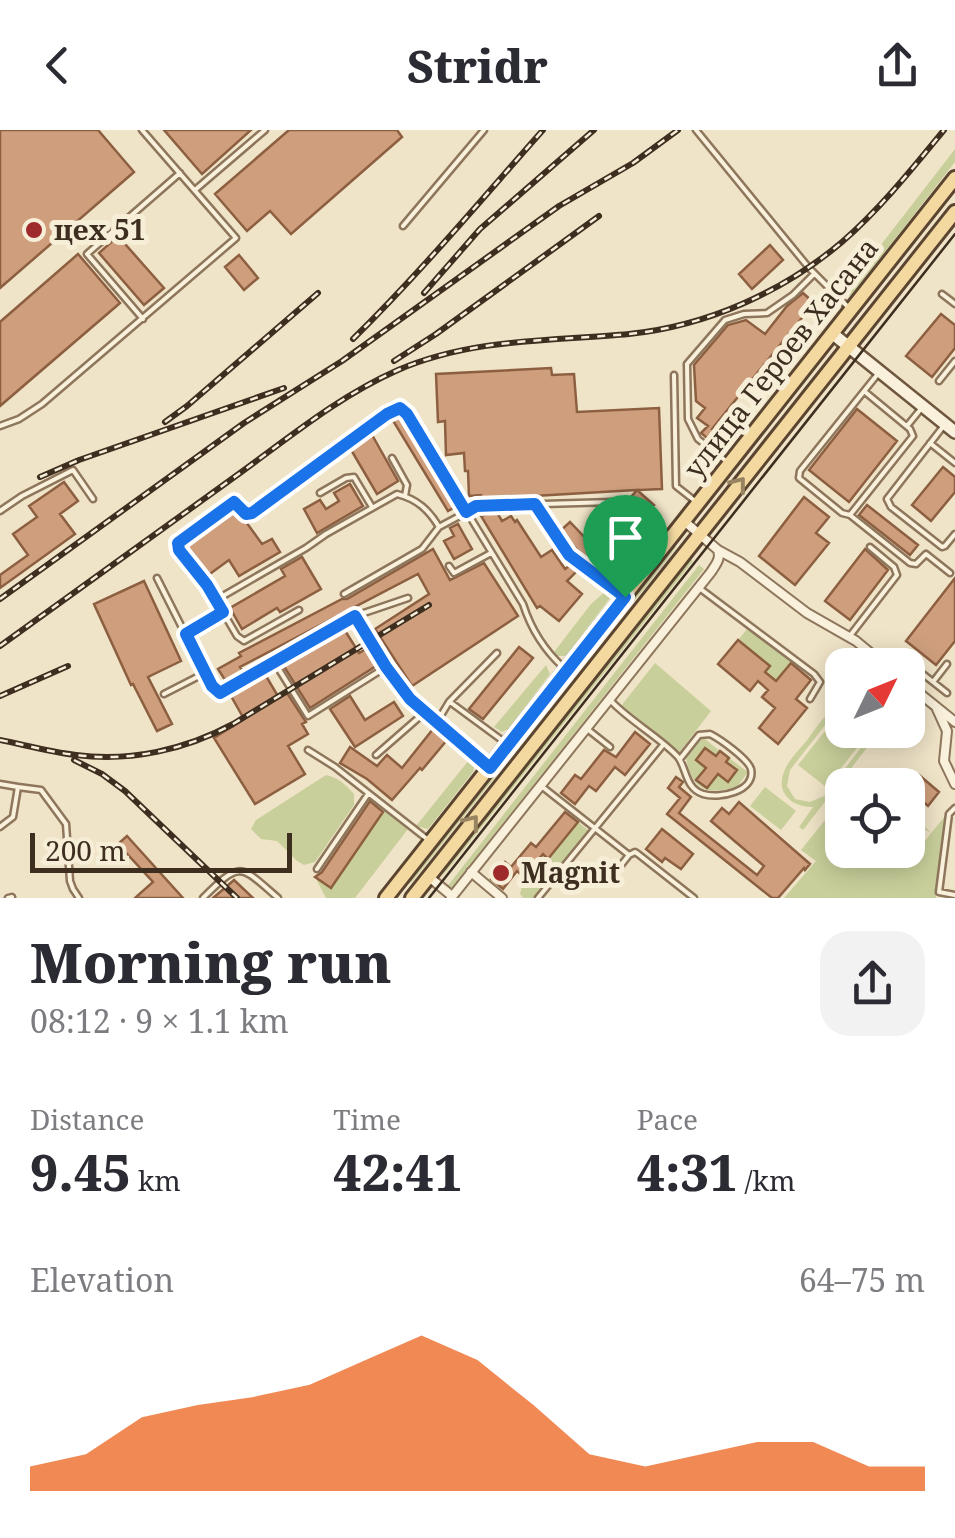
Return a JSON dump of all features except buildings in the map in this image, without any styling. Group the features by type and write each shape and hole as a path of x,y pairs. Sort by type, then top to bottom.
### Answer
{"main road":[{"name":"улица Героев Хасана","path":"386,898 955,178"},
{"name":"улица Героев Хасана","path":"412,898 955,212"}],"street":[{"path":"833,334 950,428"},
{"path":"684,521 806,614 864,648"},
{"path":"428,877 451,897 718,561 718,550"},
{"path":"925,699 955,722"},
{"path":"937,709 946,731 944,761 955,784"},
{"path":"471,872 502,898"}],"lane":[{"path":"0,426 42,404 236,238 142,130"},
{"path":"195,190 265,130"},
{"path":"403,226 484,130"},
{"path":"697,130 814,274 851,310"},
{"path":"142,319 87,254 180,173"},
{"path":"730,464 698,438 688,419 686,364 725,320 767,313 794,295 814,274"},
{"path":"942,294 955,304"},
{"path":"939,381 955,361"},
{"path":"881,372 799,474 803,482 842,513 850,514 910,562 916,564 926,554 950,573"},
{"path":"674,375 676,486 698,504"},
{"path":"850,514 913,436 907,426 864,392"},
{"path":"907,426 923,406"},
{"path":"299,610 244,642 179,550 178,543 234,502 246,514 252,513 400,408 492,553 550,655 567,670"},
{"path":"950,428 930,444 888,496 888,503 942,547 955,534"},
{"path":"930,444 955,464"},
{"path":"392,458 408,485 405,496"},
{"path":"0,511 73,470 93,499"},
{"path":"320,494 350,476 372,506"},
{"path":"216,600 397,494 428,510 439,527"},
{"path":"344,594 422,549 439,527 476,506 612,502"},
{"path":"535,504 569,555 625,597"},
{"path":"849,637 898,576 894,567 870,547"},
{"path":"449,566 454,573 492,553"},
{"path":"158,578 212,686 220,693 355,616 408,598"},
{"path":"698,586 814,674 820,682 810,699"},
{"path":"186,634 223,612"},
{"path":"355,616 410,699 490,768"},
{"path":"437,722 450,702 497,653"},
{"path":"275,663 308,716 386,667"},
{"path":"933,682 947,664"},
{"path":"164,694 205,673"},
{"path":"925,676 947,694"},
{"path":"608,698 680,759 685,778 702,794 739,791 751,776 746,762 710,734 699,736 680,759"},
{"path":"450,702 507,744"},
{"path":"376,755 424,713"},
{"path":"585,728 610,747"},
{"path":"538,898 663,744"},
{"path":"308,750 431,842"},
{"path":"0,784 41,790 66,824 70,881 79,898"},
{"path":"540,785 628,855"},
{"path":"0,827 14,817 18,787"},
{"path":"317,868 369,794"},
{"path":"955,808 949,814 939,892 955,895"},
{"path":"614,874 634,852 694,898"},
{"path":"204,898 239,870 248,872 278,898"}],"green space":[{"path":"955,149 955,162 852,294 843,294"},
{"path":"674,546 650,581 411,883 410,882"},
{"path":"690,558 693,561 441,878 450,863"},
{"path":"699,565 704,569 453,887 446,888"},
{"path":"607,590 613,594 566,656 558,656 554,652 591,604"},
{"path":"748,628 793,661 776,681 765,672 769,666 738,640"},
{"path":"655,663 711,711 679,753 621,706"},
{"path":"546,665 550,674 508,729 502,732 494,727"},
{"path":"823,719 825,725 790,770 787,786 795,799 810,802 825,795 825,802 803,830 799,827 813,807 788,798 782,780 791,759"},
{"path":"825,731 825,748 857,748 841,768 825,768 825,786 798,765"},
{"path":"701,736 720,751 716,756 705,748 696,760 706,768 697,780 718,774 728,782 737,771 726,762 729,758 748,772 737,787 709,790 692,777 686,757"},
{"path":"861,748 867,748 851,768 845,768"},
{"path":"469,760 475,764 473,772 428,829 416,826"},
{"path":"326,775 351,790 354,805 315,862 304,865 277,841 261,839 251,829 256,820"},
{"path":"765,787 796,811 781,830 750,806"},
{"path":"384,810 408,829 355,898 326,898 315,877 331,888"},
{"path":"946,815 936,898 784,898 816,861 801,850 825,820 825,868 925,868 925,842"},
{"path":"578,822 589,831 536,898 523,898 520,894 524,877 543,854 549,858"}],"tram line":[{"path":"429,898 955,234"}],"railway":[{"path":"353,339 543,130"},
{"path":"424,293 480,229 594,130"},
{"path":"0,599 244,423 342,361 559,206 633,163 678,130"},
{"path":"0,646 317,417 398,370 483,346 658,330 715,315 769,291 842,242 944,130"},
{"path":"394,361 599,216"},
{"path":"165,422 318,293"},
{"path":"40,477 284,388"},
{"path":"0,740 96,757 157,752 196,741 233,724 429,605"},
{"path":"0,696 68,666"},
{"path":"74,760 125,791 237,898"}],"place":[{"name":"цех 51","path":"34,230"},
{"name":"Magnit","path":"501,873"}],"route":[{"path":"400,408 466,512 476,506 535,504 569,555 625,597 490,768 410,699 355,616 225,692 216,692 186,634 223,612 177,546 234,502 246,514 252,513 400,408"}]}
